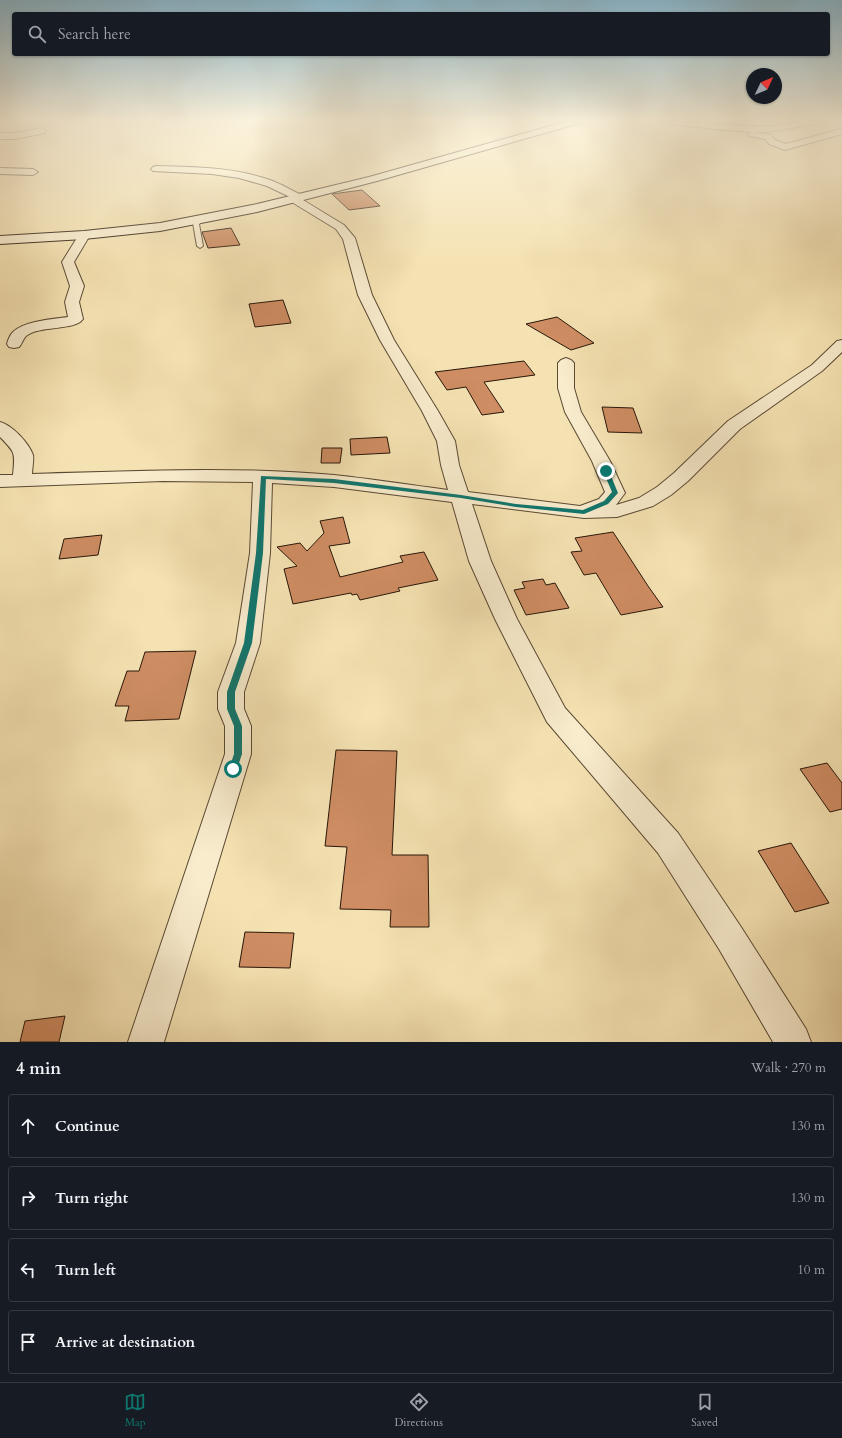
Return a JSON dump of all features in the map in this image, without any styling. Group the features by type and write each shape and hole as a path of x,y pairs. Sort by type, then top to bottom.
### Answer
{"street":[{"path":"175,170 217,171 266,182 297,198 340,227 349,238 365,295 387,340 430,411 446,441 450,465 461,496 480,561 506,619 556,715 668,843 730,938 793,1042"},
{"path":"0,240 84,235 160,227 297,198 406,170"},
{"path":"0,171 33,172"},
{"path":"14,344 18,335 26,330 45,324 76,319 71,307 72,298 77,286 68,262 84,235"},
{"path":"0,481 163,475 263,477 334,481 461,496 516,506 584,512 617,510 646,502 664,491 681,477 734,425 817,368 842,344"},
{"path":"566,363 566,388 573,412 601,461 615,493 606,503 584,512"},
{"path":"0,427 19,446 24,456 22,479"},
{"path":"146,1042 238,754 238,726 231,709 231,692 248,643 260,553 263,477"}],"lane":[{"path":"200,246 196,223 208,217"}],"building":[{"path":"362,190 380,206 349,210 332,194"},
{"path":"231,228 240,245 208,248 202,232"},
{"path":"283,300 291,323 255,327 249,304"},
{"path":"557,317 594,343 571,350 526,324"},
{"path":"524,361 535,375 484,382 504,412 482,415 466,387 447,390 435,372"},
{"path":"602,407 633,408 642,433 608,432"},
{"path":"387,437 390,453 351,455 350,439"},
{"path":"322,448 342,448 340,463 321,463"},
{"path":"343,517 350,543 329,546 340,577 403,562 400,556 424,552 438,580 398,588 400,591 360,600 357,594 352,595 351,593 293,604 284,569 297,566 277,547 300,543 307,551 324,533 320,521"},
{"path":"613,532 663,607 621,615 596,573 584,575 571,552 582,551 575,538"},
{"path":"102,535 98,555 59,559 64,539"},
{"path":"543,579 546,585 555,583 569,608 526,615 514,590 525,588 522,582"},
{"path":"196,651 179,719 125,721 129,706 115,706 127,671 139,671 145,652"},
{"path":"336,750 397,751 392,855 428,855 429,927 390,927 391,910 340,909 347,847 325,846"},
{"path":"827,763 842,783 842,809 830,812 800,769"},
{"path":"791,843 829,903 795,912 758,851"},
{"path":"245,932 294,933 290,968 239,967"},
{"path":"65,1016 59,1042 20,1042 25,1021"}],"route":[{"path":"233,769 238,754 238,726 231,709 231,692 248,643 260,553 263,477 334,481 461,496 516,506 584,512 606,503 615,493 606,471"}]}
